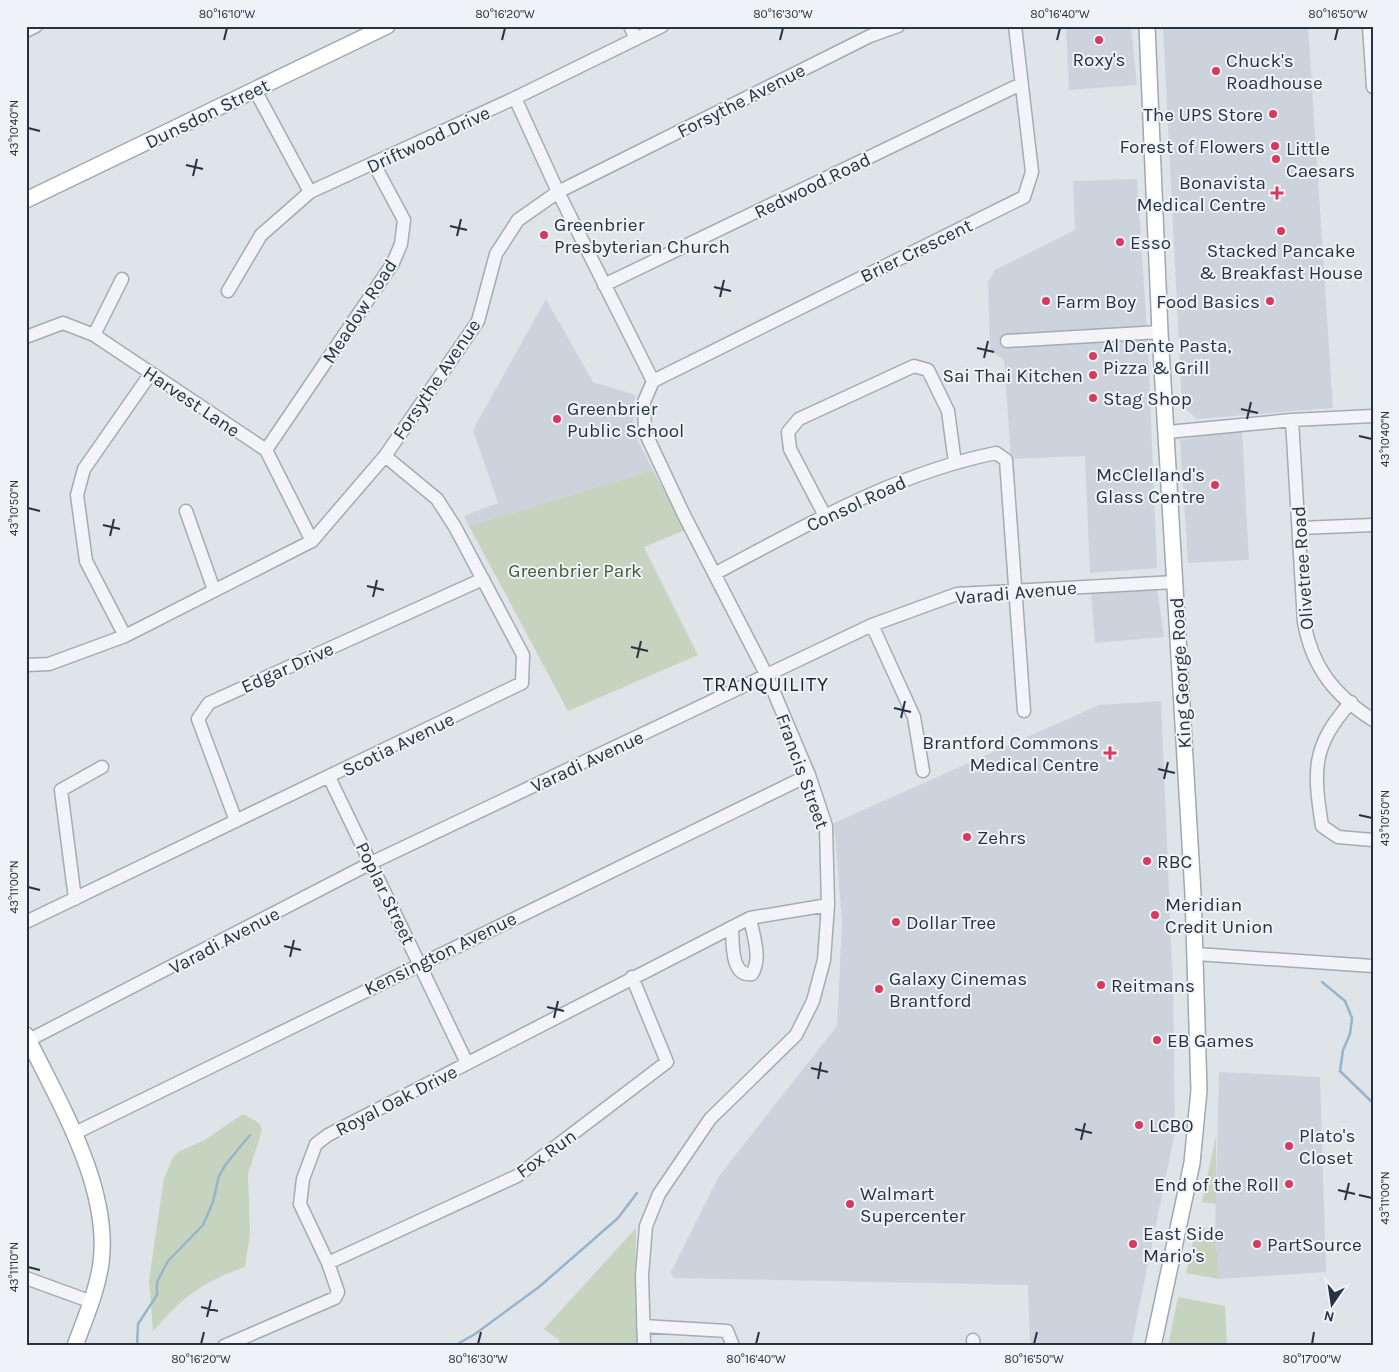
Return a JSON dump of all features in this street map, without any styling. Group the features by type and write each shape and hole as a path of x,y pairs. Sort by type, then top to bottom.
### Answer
{"main road":[{"name":"Dunsdon Street","path":"26,200 387,26"},
{"name":"King George Road","path":"1146,26 1160,332 1168,432 1196,954 1199,1090 1192,1163 1154,1346"},
{"path":"28,1038 85,1157 94,1186 101,1234 101,1261 92,1302 75,1346"}],"street":[{"path":"26,31 36,26"},
{"path":"630,26 636,39"},
{"name":"Driftwood Drive","path":"228,291 261,235 310,192 515,98 662,26"},
{"name":"Forsythe Avenue","path":"26,665 49,664 125,636 312,541 385,456 478,321 496,254 518,220 558,192 868,31 898,26"},
{"name":"Brier Crescent","path":"653,381 1024,197 1032,172 1015,26"},
{"path":"1369,26 1373,87"},
{"name":"Redwood Road","path":"604,285 1021,84"},
{"path":"255,90 310,192"},
{"path":"515,98 558,192 653,381"},
{"name":"Meadow Road","path":"266,450 393,263 401,244 404,220 374,164"},
{"path":"94,335 122,279"},
{"name":"Harvest Lane","path":"26,337 63,323 94,335 266,450 312,541"},
{"path":"1007,341 1160,332"},
{"path":"826,516 790,449 788,432 799,419 897,372 914,366 928,370 948,411 954,463"},
{"path":"125,636 86,561 77,495 84,469 151,373"},
{"name":"Francis Street","path":"644,1346 642,1275 646,1226 659,1194 710,1119 796,1035 813,1001 824,960 828,904 826,826 809,775 767,676 716,573 684,515 645,432 644,402 653,381"},
{"path":"1168,432 1292,420 1373,416"},
{"name":"Olivetree Road","path":"1292,420 1304,622 1308,645 1317,666 1330,684 1373,720"},
{"name":"Consol Road","path":"716,573 826,516 934,468 996,453 1003,456 1006,460 1016,590"},
{"name":"Scotia Avenue","path":"26,922 522,683 523,655 437,499 385,456"},
{"path":"186,511 214,590"},
{"path":"1298,528 1373,525"},
{"name":"Edgar Drive","path":"236,821 198,719 209,703 482,579"},
{"name":"Varadi Avenue","path":"28,1038 371,862 872,626 957,594 1175,582"},
{"path":"1016,590 1024,711"},
{"path":"872,626 914,717 923,771"},
{"path":"1351,702 1329,729 1319,751 1317,778 1322,826 1338,837 1373,840"},
{"path":"75,899 61,790 102,767"},
{"name":"Kensington Avenue","path":"73,1134 420,963 809,775"},
{"name":"Poplar Street","path":"329,777 467,1063"},
{"name":"Royal Oak Drive","path":"224,1346 336,1298 338,1292 328,1263 300,1204 303,1179 316,1144 328,1134 750,918 828,904"},
{"path":"732,927 735,964 739,972 745,975 752,974 757,966 757,954 750,918"},
{"path":"1196,954 1373,966"},
{"name":"Fox Run","path":"328,1263 517,1176 667,1062 632,977"},
{"path":"26,1278 92,1302"},
{"path":"644,1326 727,1331 733,1346"}],"shaded area":[{"path":"1066,26 1131,26 1137,85 1069,90"},
{"path":"1163,26 1308,26 1333,408 1197,419 1182,406"},
{"path":"1137,179 1148,345 1157,568 1090,573 1085,456 1011,459 1004,360 990,350 988,282 995,270 1075,230 1073,181"},
{"name":"Greenbrier Public School","path":"546,299 593,382 636,395 633,407 634,433 653,470 469,526 464,516 498,503 473,430"},
{"path":"1242,429 1249,560 1188,563 1180,440"},
{"path":"1157,588 1164,637 1095,643 1091,592"},
{"path":"1161,701 1173,987 1175,1132 1131,1346 1030,1346 1028,1285 674,1278 671,1272 719,1176 837,1026 842,923 834,823 1099,705"},
{"path":"1219,1072 1320,1077 1326,1272 1219,1279 1215,1229"}],"green space":[{"name":"Greenbrier Park","path":"653,470 685,530 644,547 698,655 568,711 469,526"},
{"path":"243,1114 259,1123 262,1130 248,1174 250,1234 245,1267 217,1279 194,1292 153,1331 149,1280 164,1178 173,1157 180,1151 205,1140"},
{"path":"1216,1136 1216,1204 1202,1202"},
{"path":"636,1228 635,1293 638,1346 560,1346 559,1340 544,1329"},
{"path":"1196,1228 1215,1229 1219,1279 1186,1273"},
{"path":"1178,1297 1225,1306 1227,1346 1168,1346"}],"waterway":[{"path":"1322,982 1345,1001 1352,1018 1350,1034 1343,1050 1340,1071 1373,1103"},
{"path":"137,1346 138,1324 157,1295 157,1282 168,1261 203,1225 213,1202 219,1176 226,1164 250,1135"},
{"path":"454,1346 475,1334 539,1287 618,1218 637,1193"}],"place":[{"name":"Roxy's","path":"1099,40"},
{"name":"Chuck's Roadhouse","path":"1216,71"},
{"name":"The UPS Store","path":"1273,114"},
{"name":"Forest of Flowers","path":"1275,146"},
{"name":"Little Caesars","path":"1276,159"},
{"name":"Bonavista Medical Centre","path":"1277,193"},
{"name":"Stacked Pancake & Breakfast House","path":"1281,231"},
{"name":"Greenbrier Presbyterian Church","path":"544,235"},
{"name":"Esso","path":"1120,242"},
{"name":"Farm Boy","path":"1046,301"},
{"name":"Food Basics","path":"1270,301"},
{"name":"Al Dente Pasta, Pizza & Grill","path":"1093,356"},
{"name":"Sai Thai Kitchen","path":"1093,375"},
{"name":"Stag Shop","path":"1093,398"},
{"name":"Greenbrier Public School","path":"557,419"},
{"name":"McClelland's Glass Centre","path":"1215,485"},
{"name":"Brantford Commons Medical Centre","path":"1110,753"},
{"name":"Zehrs","path":"967,837"},
{"name":"RBC","path":"1147,861"},
{"name":"Meridian Credit Union","path":"1155,915"},
{"name":"Dollar Tree","path":"896,922"},
{"name":"Reitmans","path":"1101,985"},
{"name":"Galaxy Cinemas Brantford","path":"879,989"},
{"name":"EB Games","path":"1157,1040"},
{"name":"LCBO","path":"1139,1125"},
{"name":"Plato's Closet","path":"1289,1146"},
{"name":"End of the Roll","path":"1289,1184"},
{"name":"Walmart Supercenter","path":"850,1204"},
{"name":"East Side Mario's","path":"1133,1244"},
{"name":"PartSource","path":"1257,1244"}],"district":[{"name":"TRANQUILITY","path":"766,684"}]}
